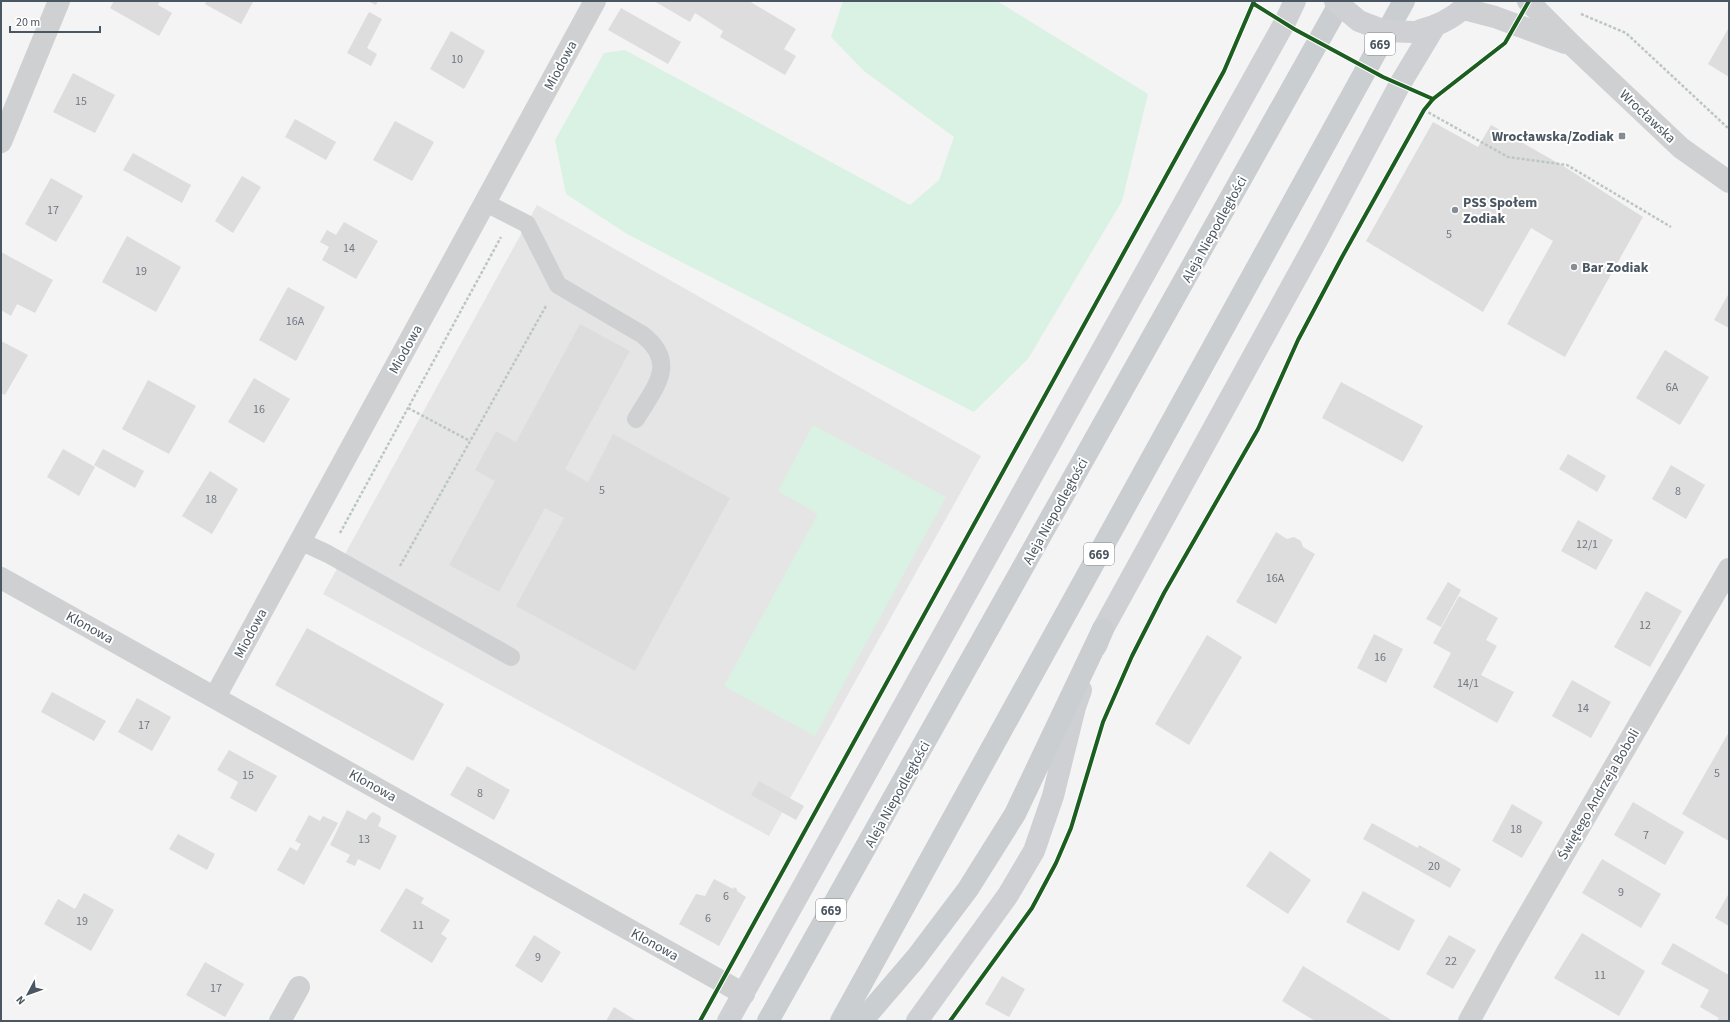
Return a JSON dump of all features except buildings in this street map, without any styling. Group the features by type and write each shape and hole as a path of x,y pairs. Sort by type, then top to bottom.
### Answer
{"main road":[{"path":"728,1021 1295,1"},
{"path":"1335,1 1359,21 1385,31 1413,32 1435,26 1450,19 1467,5"},
{"name":"Aleja Niepodległości","path":"768,1021 1341,1"},
{"name":"669","path":"841,1021 1404,1"},
{"path":"862,1021 916,958 968,889 1015,814 1103,629 1317,240 1400,84 1435,26"},
{"path":"917,1021 1008,895 1034,851 1054,796 1075,707 1103,629"}],"street":[{"path":"1,142 59,1"},
{"name":"Miodowa","path":"216,697 486,203 594,1"},
{"name":"Wrocławska","path":"1528,1 1572,45 1681,148 1729,182"},
{"name":"Wrocławska","path":"1467,5 1572,45"},
{"name":"Klonowa","path":"1,578 216,697 744,994"},
{"name":"Świętego Andrzeja Boboli","path":"1469,1021 1511,945 1726,579"},
{"path":"280,1021 299,987"}],"lane":[{"path":"486,203 527,224 558,284 643,335 654,344 661,357 662,374 636,419"},
{"path":"300,541 328,554 511,657"}],"path":[{"path":"1578,13 1626,34 1729,128"},
{"path":"1424,110 1508,157 1567,165 1671,227"},
{"path":"328,554 512,215"},
{"path":"388,588 558,284"},
{"path":"408,408 470,441"}],"shaded area":[{"path":"537,205 981,456 769,836 323,594"}],"green space":[{"path":"843,1 997,1 1148,94 1122,201 1028,359 974,412 627,234 566,194 555,140 604,53 625,50 910,205 939,180 954,137 864,71 831,37"},
{"path":"813,425 946,497 815,736 724,686 818,514 778,491"}],"cycle path":[{"path":"700,1021 1224,71 1254,1"},
{"path":"950,1021 1032,908 1056,863 1071,828 1103,722 1132,656 1164,593 1258,429 1298,340 1342,257 1424,110 1433,99 1505,43 1529,1"},
{"path":"1254,4 1294,29 1383,77 1433,99"}],"place":[{"name":"Wrocławska/Zodiak","path":"1622,136"},
{"name":"PSS Społem Zodiak","path":"1455,210"},
{"name":"Bar Zodiak","path":"1574,267"}]}
